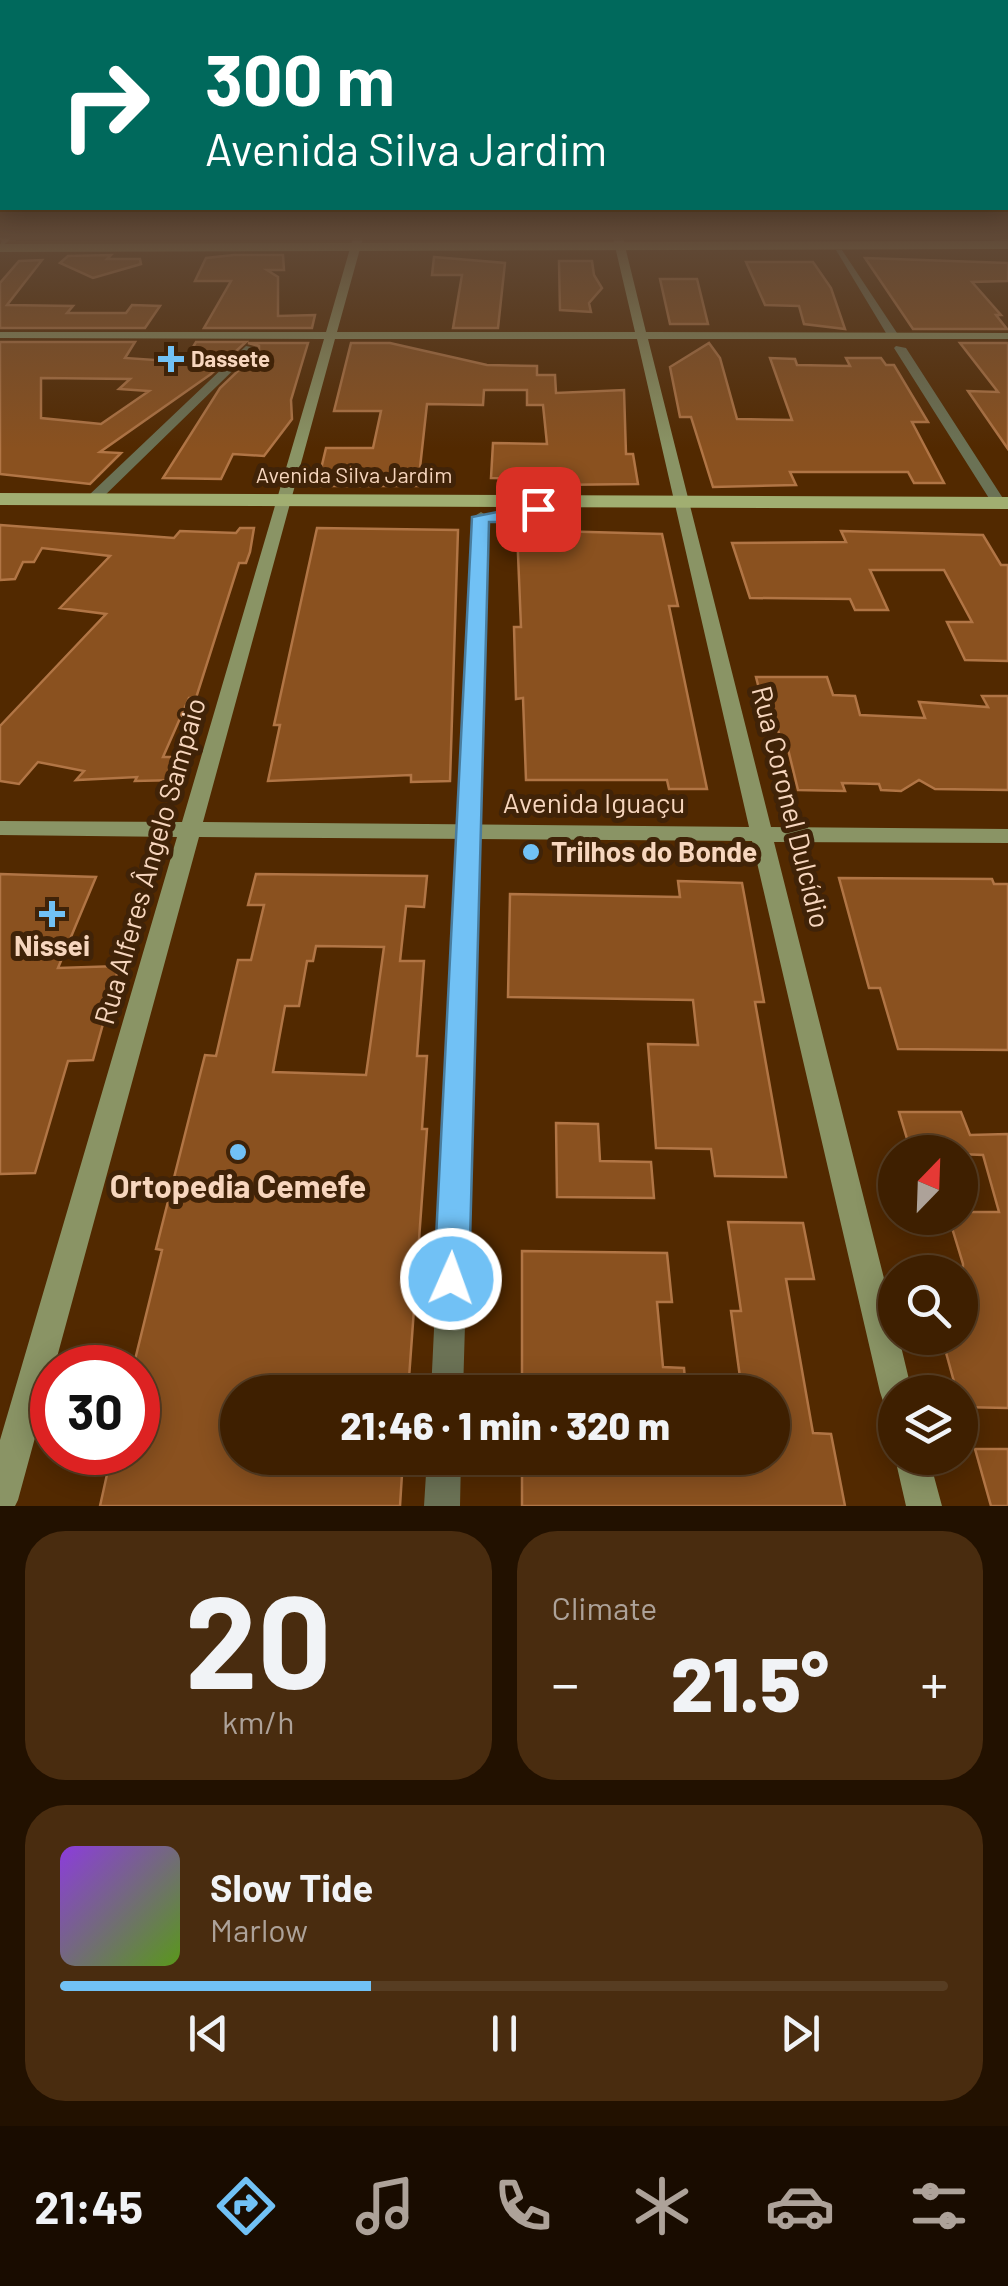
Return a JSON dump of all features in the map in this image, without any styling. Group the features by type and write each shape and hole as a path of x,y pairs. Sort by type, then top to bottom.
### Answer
{"main road":[{"name":"Rua Alferes Ângelo Sampaio","path":"0,1500 337,308"},
{"name":"Rua Coronel Dulcídio","path":"635,308 892,1375"},
{"path":"0,335 328,342 896,342 1008,336"},
{"path":"0,348 250,348 328,342"},
{"path":"896,342 1008,348"},
{"name":"Avenida Silva Jardim","path":"0,499 94,499 481,517 683,510 1005,508"},
{"path":"517,517 558,501"},
{"name":"Avenida Silva Jardim","path":"0,515 558,501 683,510"},
{"name":"Avenida Iguaçu","path":"0,828 1008,836"},
{"path":"916,1475 924,1506"}],"street":[{"path":"874,308 1005,508"},
{"path":"94,499 250,348"},
{"path":"448,1375 481,517"},
{"path":"442,1506 443,1475"}],"building":[{"path":"0,308 126,313 130,308 158,308 145,328 0,328"},
{"path":"215,308 278,308 278,316 315,315 312,328 204,328"},
{"path":"456,308 500,308 498,328 453,328"},
{"path":"590,308 591,312 560,310"},
{"path":"667,308 704,308 708,324 670,324"},
{"path":"800,308 838,308 845,329 804,324"},
{"path":"899,308 995,308 1007,329 913,329"},
{"path":"0,342 135,342 125,358 184,362 196,342 246,342 211,374 100,452 121,453 90,484 0,474","holes":["41,378 130,379 119,389 149,391 101,424 41,418"]},
{"path":"248,343 308,343 291,400 292,419 264,456 233,454 221,479 163,478 220,388 259,351 259,346"},
{"path":"351,343 390,343 487,365 537,366 537,375 555,375 556,393 624,390 626,454 633,454 638,484 551,485 550,479 491,478 493,443 547,444 543,405 527,405 527,390 484,390 483,405 427,404 418,486 317,486 326,448 373,448 381,411 334,411"},
{"path":"709,343 720,358 737,419 792,420 770,358 795,359 797,365 850,366 846,358 881,358 886,365 894,365 928,422 912,422 944,483 914,483 908,472 790,472 796,485 713,487 691,417 680,417 670,367"},
{"path":"960,343 1008,343 1008,449 968,391 998,392"},
{"path":"0,525 174,538 180,531 236,533 240,528 254,528 250,552 246,563 239,563 196,698 189,698 163,757 185,757 179,780 76,780 84,771 38,762 19,784 0,781 0,726 106,614 60,608 110,556 42,548 34,562 23,562 15,579 0,580"},
{"path":"317,528 458,530 450,781 411,782 411,775 268,781 280,725 274,725"},
{"path":"517,530 662,534 678,606 669,606 707,789 669,789 667,780 526,780 523,698 516,699 514,627 521,627"},
{"path":"841,531 983,535 1001,565 1008,565 1008,661 965,660 947,622 972,622 944,570 870,570 888,610 855,610 850,599 750,598 732,543 846,542"},
{"path":"756,677 827,677 833,695 855,696 860,715 925,718 919,702 988,707 982,696 1008,696 1008,790 935,789 919,780 901,791 881,790 879,784 842,783 845,791 798,790 786,741 781,741 771,704 763,704"},
{"path":"0,874 96,877 58,968 119,966 93,1060 68,1061 35,1173 0,1174"},
{"path":"256,874 427,876 424,907 406,906 400,961 424,961 417,1056 427,1056 422,1129 427,1129 409,1375 220,1375 220,1475 402,1475 400,1506 100,1506 107,1475 160,1475 160,1345 139,1345 162,1250 156,1249 205,1055 216,1056 238,960 251,960 264,905 248,905","holes":["316,946 384,947 366,1075 273,1072 285,1006 299,1006 307,961 313,961"]},
{"path":"839,878 992,879 994,884 1008,884 1008,1050 898,1049 880,988 869,988"},
{"path":"678,881 742,883 764,1002 755,1002 786,1177 715,1176 711,1149 656,1148 648,1044 698,1045 693,1000 508,997 510,894 680,897"},
{"path":"899,1112 961,1112 970,1135 906,1135"},
{"path":"556,1123 598,1124 600,1161 651,1162 654,1198 557,1197"},
{"path":"1008,1134 1008,1408 978,1407 978,1375 952,1375 947,1355 978,1355 978,1255 960,1255 954,1235 978,1235 978,1212 999,1212 983,1155 978,1155 978,1135 970,1135"},
{"path":"728,1222 803,1223 814,1279 786,1279 813,1433 831,1434 845,1506 522,1506 522,1475 790,1475 790,1375 740,1375 731,1311 741,1311"},
{"path":"522,1251 667,1253 672,1302 657,1302 663,1367 684,1368 685,1375 522,1375"},
{"path":"978,1449 1008,1449 1008,1506 991,1506"}],"place":[{"name":"Dassete","path":"171,359"},
{"name":"Trilhos do Bonde","path":"531,852"},
{"name":"Nissei","path":"52,914"},
{"name":"Ortopedia Cemefe","path":"238,1152"}],"route":[{"path":"451,1279 481,517 517,517 538,509"}]}
